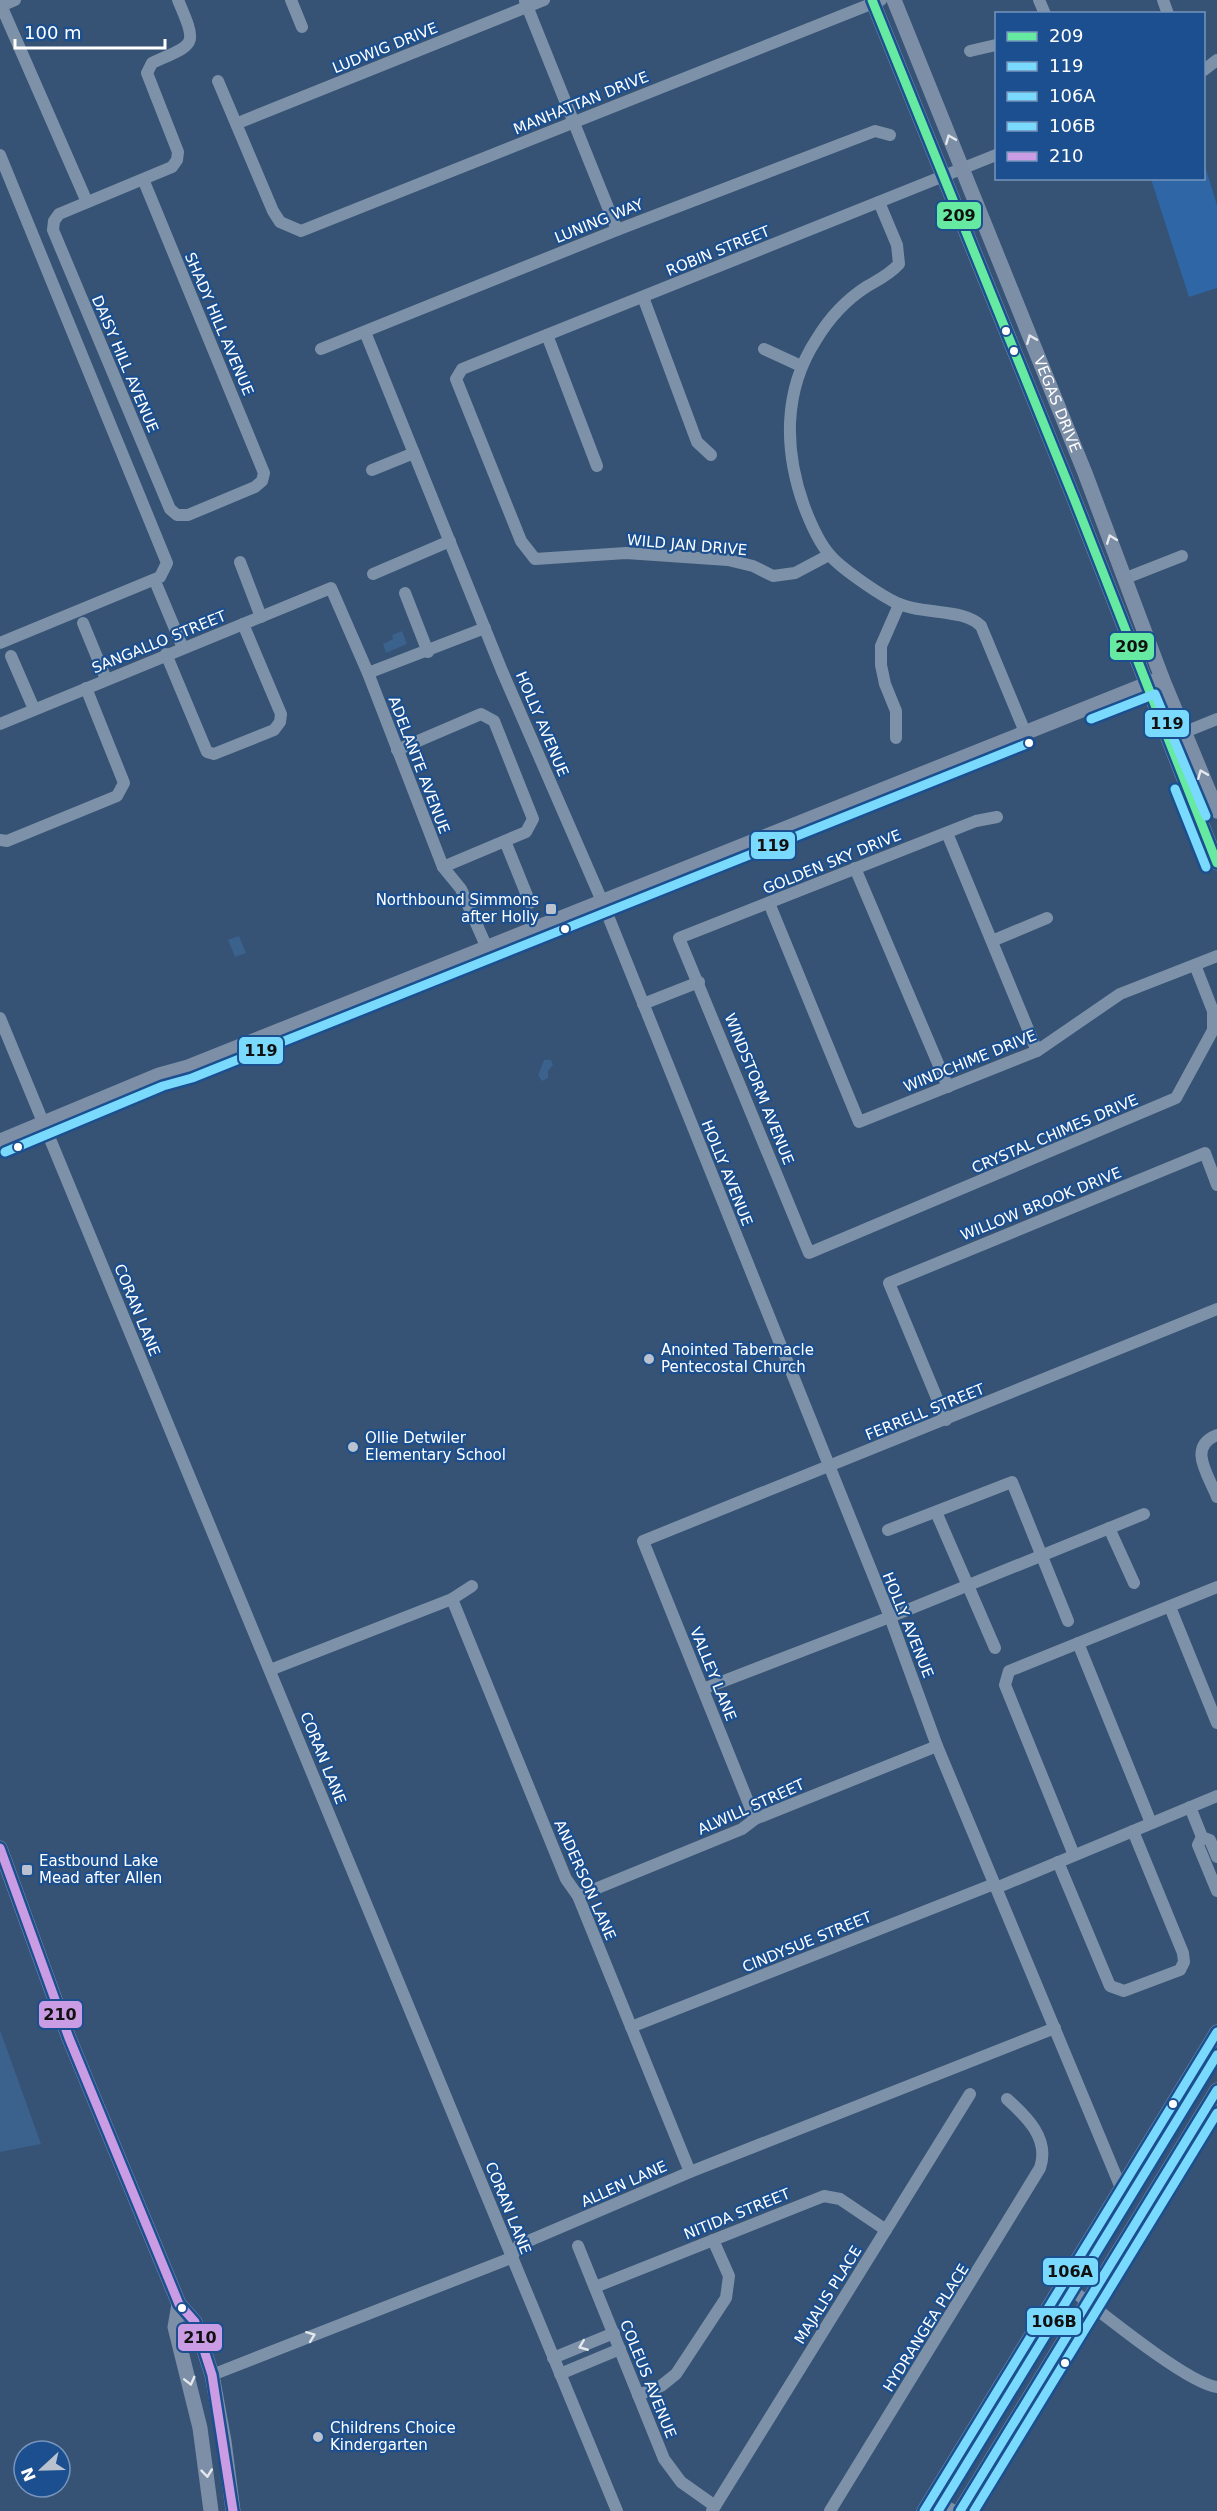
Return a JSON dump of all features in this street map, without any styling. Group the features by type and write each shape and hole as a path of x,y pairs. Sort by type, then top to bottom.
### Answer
{"main road":[{"name":"VEGAS DRIVE","path":"894,0 1054,394 1126,578 1162,678 1217,811"},
{"name":"VEGAS DRIVE","path":"875,1 1145,684 1216,855"},
{"path":"1035,402 1054,394"},
{"path":"0,1141 159,1075 188,1067 1162,678"},
{"path":"0,1848 69,2038 179,2304 195,2322 212,2375 233,2511"},
{"path":"924,2511 1217,2032"},
{"path":"960,2511 1217,2090"},
{"path":"179,2304 175,2327 198,2418 211,2511"}],"street":[{"path":"15,0 1,4 87,202 172,167 177,160 178,152 148,80 148,69 152,63 185,48 190,42 190,29 178,0"},
{"path":"291,0 302,27"},
{"name":"LUDWIG DRIVE","path":"238,123 526,3 544,0"},
{"name":"MANHATTAN DRIVE","path":"238,123 273,211 280,222 301,231 875,1"},
{"path":"526,3 617,230"},
{"path":"970,51 995,45"},
{"path":"218,81 238,123"},
{"name":"LUNING WAY","path":"321,349 617,230 875,131 890,135"},
{"path":"0,155 166,563 160,577 0,643"},
{"name":"ROBIN STREET","path":"535,559 521,541 456,379 462,369 995,155"},
{"name":"SHADY HILL AVENUE","path":"143,179 263,468 262,481 255,487 188,515 177,515"},
{"name":"DAISY HILL AVENUE","path":"87,202 59,214 54,221 53,230 170,509 177,515"},
{"path":"879,202 897,245 899,264 891,273 864,288 838,312 816,339 801,366 792,399 789,442 793,477 809,520 829,555 899,605 927,613 966,616 975,620 981,627 1025,732"},
{"path":"643,297 697,442 711,455"},
{"name":"HOLLY AVENUE","path":"365,332 485,628 602,901 890,1617 937,1746 1121,2188"},
{"path":"548,335 597,466"},
{"path":"765,349 801,366"},
{"path":"372,470 414,453"},
{"path":"373,574 450,541"},
{"name":"WILD JAN DRIVE","path":"535,559 638,554 728,560 753,566 773,576 795,573 829,555"},
{"path":"1126,578 1182,556"},
{"path":"240,562 261,617"},
{"path":"157,586 183,648"},
{"name":"SANGALLO STREET","path":"0,724 331,588"},
{"name":"ADELANTE AVENUE","path":"331,588 368,673 443,867 461,889 487,948"},
{"path":"405,593 428,652"},
{"path":"896,738 896,711 885,684 881,646 899,605"},
{"path":"83,622 106,679"},
{"path":"166,654 207,752 214,754 274,730 281,714 243,624"},
{"path":"368,673 428,652 485,628"},
{"path":"11,656 34,710"},
{"path":"0,840 7,841 117,796 123,789 124,783 86,688"},
{"path":"397,750 481,714 486,715 494,721 533,819 526,832 443,867"},
{"path":"1185,732 1217,718"},
{"name":"GOLDEN SKY DRIVE","path":"680,938 947,832 976,821 997,817"},
{"path":"947,832 1037,1051"},
{"path":"505,841 530,903"},
{"path":"855,868 948,1087"},
{"name":"WINDCHIME DRIVE","path":"769,903 859,1122 1037,1051 1120,994 1217,956"},
{"path":"992,941 1047,918"},
{"name":"WINDSTORM AVENUE","path":"680,938 809,1253"},
{"name":"CRYSTAL CHIMES DRIVE","path":"809,1253 1176,1098 1182,1092 1213,1030 1213,1011 1195,965"},
{"path":"643,1004 699,982"},
{"name":"CORAN LANE","path":"0,1018 617,2511"},
{"name":"WILLOW BROOK DRIVE","path":"946,1420 889,1283 1204,1153 1217,1185"},
{"name":"FERRELL STREET","path":"643,1541 1217,1309"},
{"path":"1217,1435 1205,1439 1200,1454 1217,1497"},
{"path":"888,1530 1012,1482 1068,1621"},
{"path":"936,1512 995,1648"},
{"path":"703,1689 890,1617 1144,1514"},
{"path":"1109,1528 1134,1583"},
{"name":"VALLEY LANE","path":"643,1541 755,1819"},
{"path":"270,1670 452,1599 472,1586"},
{"path":"1074,1855 1005,1685 1009,1671 1217,1587"},
{"name":"ANDERSON LANE","path":"452,1599 566,1879 578,1896 690,2172"},
{"path":"1170,1607 1217,1723"},
{"path":"1078,1643 1151,1823"},
{"name":"ALWILL STREET","path":"578,1896 742,1829 755,1819 937,1746"},
{"name":"CINDYSUE STREET","path":"631,2027 1058,1862 1217,1796"},
{"path":"1190,1808 1202,1837 1210,1840 1217,1857"},
{"path":"1058,1862 1110,1986 1116,1991 1124,1992 1180,1970 1184,1962 1183,1953 1133,1831"},
{"path":"1202,1837 1198,1845 1217,1891"},
{"name":"ALLEN LANE","path":"212,2375 512,2258 519,2245 690,2172 1055,2028"},
{"name":"MAJALIS PLACE","path":"713,2508 970,2094"},
{"name":"HYDRANGEA PLACE","path":"830,2511 1037,2175 1043,2159 1042,2147 1030,2120 1006,2100"},
{"name":"NITIDA STREET","path":"595,2287 829,2195 840,2199 886,2230"},
{"path":"638,2395 661,2386 676,2374 726,2298 729,2276 713,2240"},
{"name":"COLEUS AVENUE","path":"578,2246 668,2467 681,2482 713,2508"},
{"path":"1063,2283 1183,2372 1209,2386 1217,2387"},
{"path":"553,2358 614,2333"},
{"path":"560,2374 620,2349"},
{"path":"932,2497 954,2511"}],"shaded area":[{"path":"1205,166 1217,205 1217,288 1189,297 1151,180 1205,180"},
{"path":"402,631 407,644 386,653 383,644 393,639 392,635"},
{"path":"239,936 246,953 235,957 228,940"},
{"path":"544,1060 551,1060 553,1065 548,1071 548,1078 542,1081 538,1075"},
{"path":"0,2030 41,2144 0,2152"}],"transit line":[{"name":"209","path":"872,0 1075,501 1217,863"},
{"name":"119","path":"1091,719 1155,694 1206,816"},
{"name":"119","path":"5,1152 163,1086 192,1078 1029,743"},
{"name":"119","path":"1175,789 1206,867"},
{"name":"210","path":"0,1848 69,2038 179,2304 195,2322 212,2375 233,2511"},
{"name":"106A","path":"924,2511 1217,2032"},
{"name":"106B","path":"938,2511 1217,2055"},
{"name":"106A","path":"960,2511 1217,2090"},
{"name":"106B","path":"974,2511 1217,2113"}],"place":[{"name":"Northbound Simmons after Holly","path":"551,909"},
{"name":"Anointed Tabernacle Pentecostal Church","path":"649,1359"},
{"name":"Ollie Detwiler Elementary School","path":"353,1447"},
{"name":"Eastbound Lake Mead after Allen","path":"27,1870"},
{"name":"Childrens Choice Kindergarten","path":"318,2437"}]}
